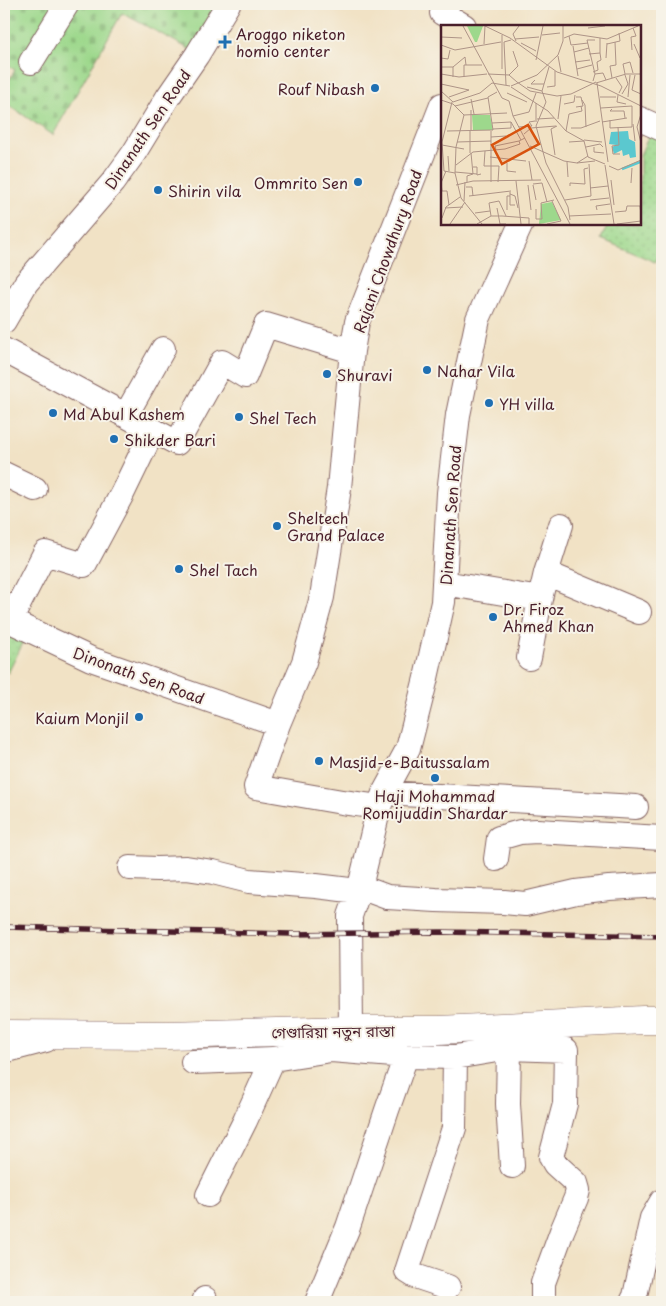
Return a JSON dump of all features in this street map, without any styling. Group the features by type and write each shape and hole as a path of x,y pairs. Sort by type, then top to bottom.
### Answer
{"main road":[{"name":"গেণ্ডারিয়া নতুন রাস্তা","path":"4,1034 168,1035 351,1030 440,1030 662,1020"}],"street":[{"path":"31,62 67,4"},
{"name":"Dinanath Sen Road","path":"4,321 26,284 124,167 228,4"},
{"path":"448,4 442,13 462,25"},
{"name":"Rajani Chowdhury Road","path":"381,800 342,802 256,787 278,724 304,662 322,596 339,488 352,351 357,322 441,108"},
{"path":"641,118 662,129"},
{"name":"Dinanath Sen Road","path":"381,800 408,749 443,602 449,493 458,415 478,319 521,225"},
{"path":"4,350 177,443 222,362 245,376 266,326 352,351"},
{"path":"126,415 163,349"},
{"path":"7,620 45,553 84,565 122,494 153,430"},
{"path":"4,474 35,489"},
{"path":"529,658 546,573 561,525"},
{"path":"546,573 639,612"},
{"path":"444,583 540,599"},
{"name":"Dinonath Sen Road","path":"7,620 91,659 278,724"},
{"path":"351,1030 350,916 360,889 381,800 636,807"},
{"path":"496,859 499,838 520,832 537,831 662,838"},
{"path":"130,868 186,868 213,872 249,881 360,889 387,897 525,904 576,892 662,885"},
{"path":"4,1051 72,1034"},
{"path":"509,1048 508,1104 512,1166"},
{"path":"193,1062 273,1059 331,1050 406,1056 455,1057 509,1048 566,1050 565,1104 551,1157 555,1164 576,1183 578,1190 543,1283 543,1302"},
{"path":"317,1302 348,1227 406,1056"},
{"path":"448,1287 415,1276 407,1271 454,1128 455,1057"},
{"path":"208,1195 273,1059"},
{"path":"632,1302 652,1218 662,1201"}],"green space":[{"path":"4,4 221,4 193,51 122,13 53,135 4,102 4,89 15,70 4,63"},
{"path":"650,133 662,138 662,247 655,262 601,239 608,225 641,225 641,153"},
{"path":"11,624 28,633 8,673 4,671 4,639"}],"railway":[{"path":"4,927 291,934 441,932 662,936"}],"place":[{"name":"Aroggo niketon homio center","path":"225,42"},
{"name":"Rouf Nibash","path":"375,88"},
{"name":"Ommrito Sen","path":"358,182"},
{"name":"Shirin vila","path":"158,190"},
{"name":"Nahar Vila","path":"427,370"},
{"name":"Shuravi","path":"327,374"},
{"name":"YH villa","path":"489,403"},
{"name":"Md Abul Kashem","path":"53,413"},
{"name":"Shel Tech","path":"239,417"},
{"name":"Shikder Bari","path":"114,439"},
{"name":"Sheltech Grand Palace","path":"277,526"},
{"name":"Shel Tach","path":"179,569"},
{"name":"Dr. Firoz Ahmed Khan","path":"493,617"},
{"name":"Kaium Monjil","path":"139,717"},
{"name":"Masjid-e-Baitussalam","path":"319,761"},
{"name":"Haji Mohammad Romijuddin Shardar","path":"435,778"}]}
